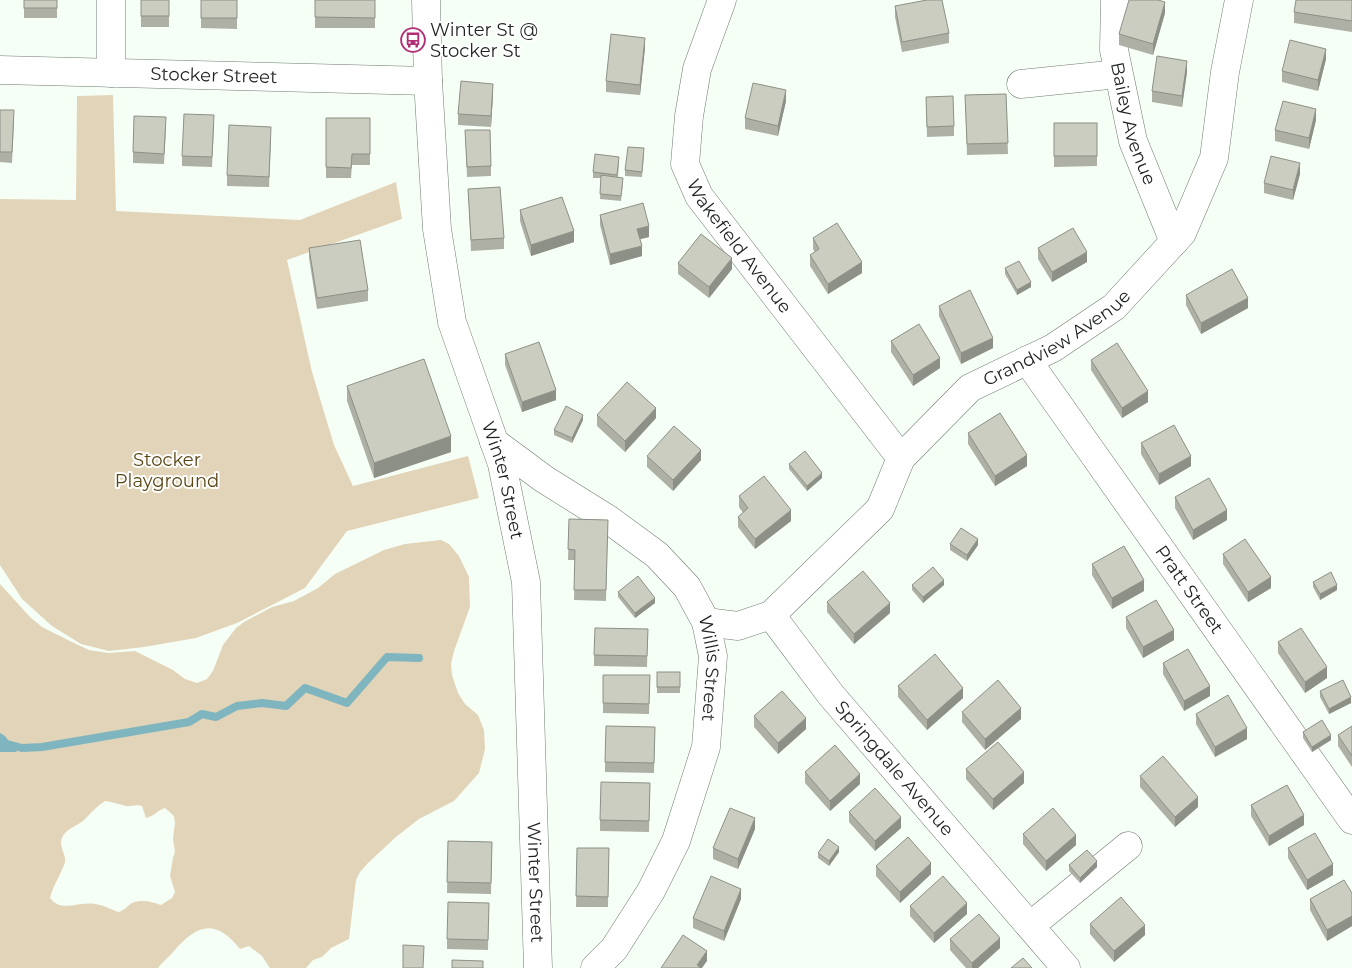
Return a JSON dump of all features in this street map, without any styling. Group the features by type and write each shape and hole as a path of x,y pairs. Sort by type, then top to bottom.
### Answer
{"street":[{"path":"111,73 112,0"},
{"name":"Winter Street","path":"426,0 428,81 436,229 452,322 502,464 526,582 538,968"},
{"name":"Wakefield Avenue","path":"722,0 697,70 689,116 685,164 699,196 901,458"},
{"name":"Bailey Avenue","path":"1115,0 1114,50 1132,141 1174,242"},
{"name":"Grandview Avenue","path":"771,615 880,509 901,458 970,388 1052,348 1114,307 1182,233 1214,158 1225,72 1240,0"},
{"name":"Stocker Street","path":"0,70 428,81"},
{"path":"1021,84 1118,74"},
{"name":"Pratt Street","path":"1026,360 1352,820"},
{"name":"Willis Street","path":"494,442 544,478 608,519 657,555 687,588 706,622 713,656 706,747 676,841 651,891 614,949 596,968"},
{"path":"706,622 738,626 771,615"},
{"name":"Springdale Avenue","path":"771,615 831,696 1066,968"},
{"path":"1030,926 1128,846"}],"green space":[{"name":"Stocker Playground","path":"113,95 116,211 300,220 396,182 402,219 287,260 312,372 334,445 353,486 468,456 479,498 347,531 305,588 237,623 196,638 109,651 81,644 52,626 22,599 0,565 0,199 76,200 77,96"},
{"path":"441,540 449,544 459,556 469,577 470,607 454,651 451,664 452,675 458,693 465,704 478,715 484,730 485,749 479,773 454,801 419,819 396,837 360,872 356,880 349,939 331,948 322,957 313,960 306,968 270,968 262,956 249,946 240,949 223,933 207,928 191,935 158,968 0,968 0,584 30,617 42,627 89,650 108,653 135,651 173,670 185,679 197,683 207,679 213,671 223,645 236,628 244,622 272,607 294,601 318,588 335,574 384,550 405,544","holes":["105,801 126,806 142,806 146,818 165,808 174,816 173,839 175,852 170,876 175,892 172,898 161,905 139,901 118,912 104,906 89,903 59,905 50,898 65,862 61,843 64,834 82,822"]}],"water":[{"path":"0,733 5,736 17,752 0,752"}],"building":[{"path":"24,0 57,0 57,8 24,8"},
{"path":"141,0 169,0 169,16 141,16"},
{"path":"201,0 237,0 237,18 201,18"},
{"path":"315,0 375,0 375,18 315,17"},
{"path":"927,0 942,0 949,33 902,42 895,6"},
{"path":"1129,0 1158,0 1165,2 1153,44 1119,34"},
{"path":"1296,0 1352,0 1352,21 1294,12"},
{"path":"611,34 645,38 640,85 606,81"},
{"path":"1290,40 1326,49 1318,80 1282,71"},
{"path":"1157,56 1187,61 1182,96 1152,91"},
{"path":"461,81 493,84 491,116 458,114"},
{"path":"753,83 786,90 778,126 745,118"},
{"path":"1006,94 1008,143 967,144 965,95"},
{"path":"953,96 954,126 927,127 926,97"},
{"path":"1283,101 1316,109 1309,138 1275,130"},
{"path":"0,110 14,110 12,152 0,152"},
{"path":"184,114 214,115 212,157 182,156"},
{"path":"134,116 166,117 164,154 133,152"},
{"path":"326,118 370,118 370,154 352,154 351,168 326,167"},
{"path":"1054,123 1097,123 1097,156 1054,156"},
{"path":"229,125 271,127 269,177 227,175"},
{"path":"465,130 490,130 491,166 467,167"},
{"path":"628,147 644,148 642,172 625,170"},
{"path":"595,154 619,157 617,175 593,172"},
{"path":"1271,156 1300,163 1293,190 1264,183"},
{"path":"601,175 623,178 621,196 600,194"},
{"path":"500,187 504,238 471,240 468,189"},
{"path":"562,197 574,231 531,245 520,210"},
{"path":"643,203 649,226 637,229 642,246 610,254 600,215"},
{"path":"837,223 862,262 828,284 810,255 819,249 813,238"},
{"path":"1073,228 1087,252 1052,272 1038,248"},
{"path":"701,234 732,258 709,287 678,263"},
{"path":"360,240 368,290 317,298 309,248"},
{"path":"1019,261 1031,282 1017,290 1005,268"},
{"path":"1232,269 1248,298 1201,323 1186,295"},
{"path":"970,290 993,338 961,353 939,306"},
{"path":"919,324 940,358 913,375 891,341"},
{"path":"539,342 556,390 522,402 505,354"},
{"path":"1117,343 1148,391 1122,408 1091,360"},
{"path":"424,359 451,436 374,463 347,386"},
{"path":"627,382 656,408 625,441 597,415"},
{"path":"566,406 583,415 572,438 554,430"},
{"path":"1000,413 1027,455 995,476 968,433"},
{"path":"1174,425 1191,456 1159,474 1141,443"},
{"path":"674,426 701,450 673,480 647,456"},
{"path":"805,451 822,473 807,486 789,464"},
{"path":"764,476 791,510 755,539 738,517 748,508 739,496"},
{"path":"1209,478 1227,510 1193,530 1175,497"},
{"path":"569,519 608,520 606,590 574,590 575,550 568,549"},
{"path":"961,528 978,539 967,555 950,544"},
{"path":"1245,539 1271,577 1248,592 1223,554"},
{"path":"1124,546 1144,580 1112,598 1092,564"},
{"path":"933,567 944,580 923,597 912,585"},
{"path":"863,571 890,603 854,634 827,602"},
{"path":"1331,572 1337,585 1320,594 1313,582"},
{"path":"638,576 655,598 635,613 618,592"},
{"path":"1156,600 1174,630 1143,647 1126,617"},
{"path":"595,628 648,629 647,656 594,655"},
{"path":"1301,628 1327,667 1305,682 1278,642"},
{"path":"1188,649 1210,686 1184,701 1163,663"},
{"path":"935,654 963,688 927,720 898,686"},
{"path":"657,672 680,672 680,687 657,687"},
{"path":"603,675 650,675 649,704 603,703"},
{"path":"998,680 1021,708 985,739 962,712"},
{"path":"1343,680 1351,697 1329,709 1320,691"},
{"path":"782,691 806,718 778,743 754,716"},
{"path":"1228,695 1247,728 1215,747 1196,714"},
{"path":"1322,720 1331,735 1312,747 1303,732"},
{"path":"606,726 655,727 654,763 605,762"},
{"path":"1352,726 1352,756 1338,735"},
{"path":"998,742 1024,772 993,799 966,769"},
{"path":"835,745 860,774 830,801 805,772"},
{"path":"1163,756 1198,797 1175,817 1140,776"},
{"path":"601,782 650,783 649,821 600,820"},
{"path":"1287,785 1304,815 1269,836 1251,805"},
{"path":"875,788 901,817 875,841 849,812"},
{"path":"730,808 755,818 738,859 713,848"},
{"path":"1053,808 1076,835 1046,861 1023,834"},
{"path":"1315,833 1333,864 1307,880 1288,848"},
{"path":"908,837 931,863 900,892 876,866"},
{"path":"828,839 839,847 829,861 818,853"},
{"path":"448,841 492,842 491,883 447,882"},
{"path":"577,848 609,848 608,897 576,896"},
{"path":"1087,850 1097,861 1080,878 1069,865"},
{"path":"711,876 741,889 724,931 693,918"},
{"path":"943,876 967,903 934,933 910,906"},
{"path":"1344,880 1352,893 1352,916 1327,930 1310,899"},
{"path":"1121,897 1145,925 1114,951 1090,924"},
{"path":"448,902 489,903 488,940 447,939"},
{"path":"979,914 1000,938 972,963 950,939"},
{"path":"683,935 707,951 697,965 701,968 661,968"},
{"path":"403,945 424,946 423,968 403,968"},
{"path":"1023,958 1032,968 1011,968"},
{"path":"452,960 483,961 483,968 452,968"}],"waterway":[{"path":"0,742 22,748 42,747 189,722 202,714 216,717 237,706 262,703 286,706 305,688 347,703 387,657 419,658"}],"place":[{"name":"Winter St @ Stocker St","path":"413,40"}]}
